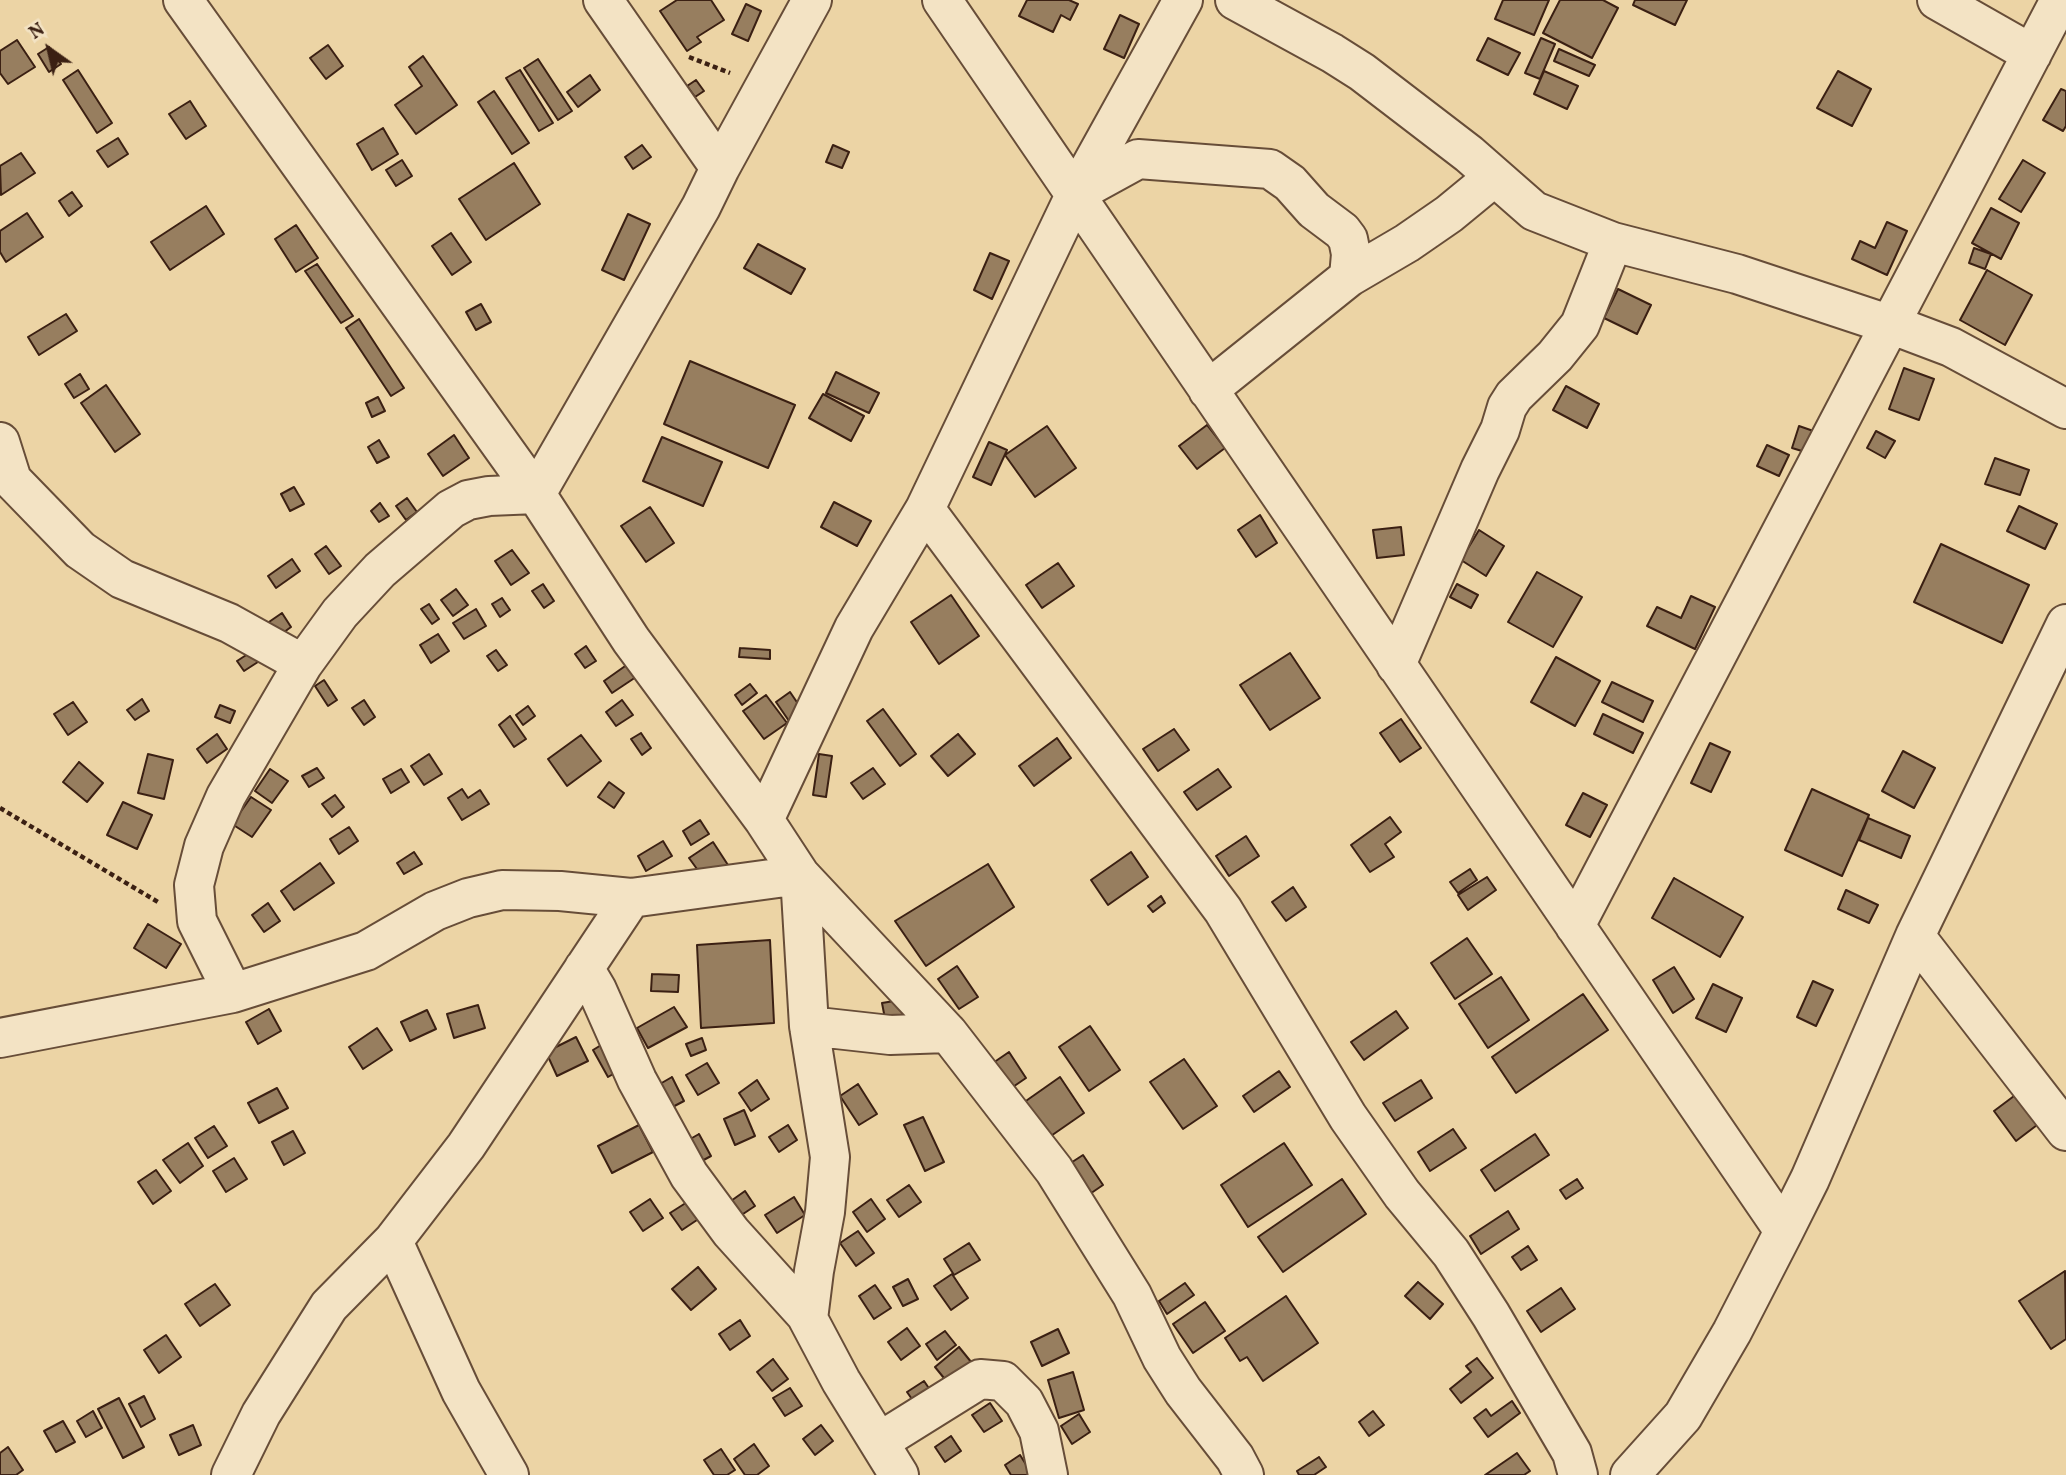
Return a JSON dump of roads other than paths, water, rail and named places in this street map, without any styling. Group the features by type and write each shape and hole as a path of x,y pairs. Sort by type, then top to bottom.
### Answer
{"street":[{"path":"183,0 536,494 631,640 764,820 800,875 948,1033 1054,1170 1132,1295 1162,1358 1182,1391 1235,1458 1244,1475"},
{"path":"603,0 719,168"},
{"path":"536,494 701,207 719,168 812,0"},
{"path":"942,0 1076,192 1208,390 1784,1231"},
{"path":"764,820 854,628 925,509 1076,192 1183,0"},
{"path":"1235,0 1362,72 1469,154 1534,211 1614,242 1737,274 1951,347 2066,410"},
{"path":"1937,0 2032,54"},
{"path":"1575,926 2060,0"},
{"path":"1076,192 1138,159 1270,169 1290,183 1314,210 1342,231 1348,239 1351,254 1349,277"},
{"path":"1208,390 1349,277 1438,222 1494,177"},
{"path":"1396,665 1480,470 1500,430 1507,407 1580,325 1614,242"},
{"path":"0,442 6,476 80,550 122,579 229,623 303,664"},
{"path":"233,993 197,921 194,885 204,846 226,796 303,664 340,613 380,570 451,509 468,500 489,496 536,494"},
{"path":"925,509 1223,910 1348,1117 1402,1194 1451,1253 1491,1315 1572,1453 1578,1475"},
{"path":"1630,1475 1683,1416 1721,1352 1811,1179 1915,936 2066,624"},
{"path":"0,1038 233,993 366,951 435,911 468,898 502,890 548,890 631,898 800,875"},
{"path":"800,875 809,1026 830,1157 825,1212 808,1319"},
{"path":"231,1475 261,1414 329,1306 393,1241 466,1146 631,898"},
{"path":"1915,936 2066,1131"},
{"path":"584,968 597,990 637,1080 689,1175 731,1232 808,1319 841,1381 899,1475"},
{"path":"809,1026 890,1035 948,1033"},
{"path":"393,1241 461,1391 509,1475"},
{"path":"879,1443 979,1379 1003,1381 1024,1402 1039,1431 1048,1475"}]}
